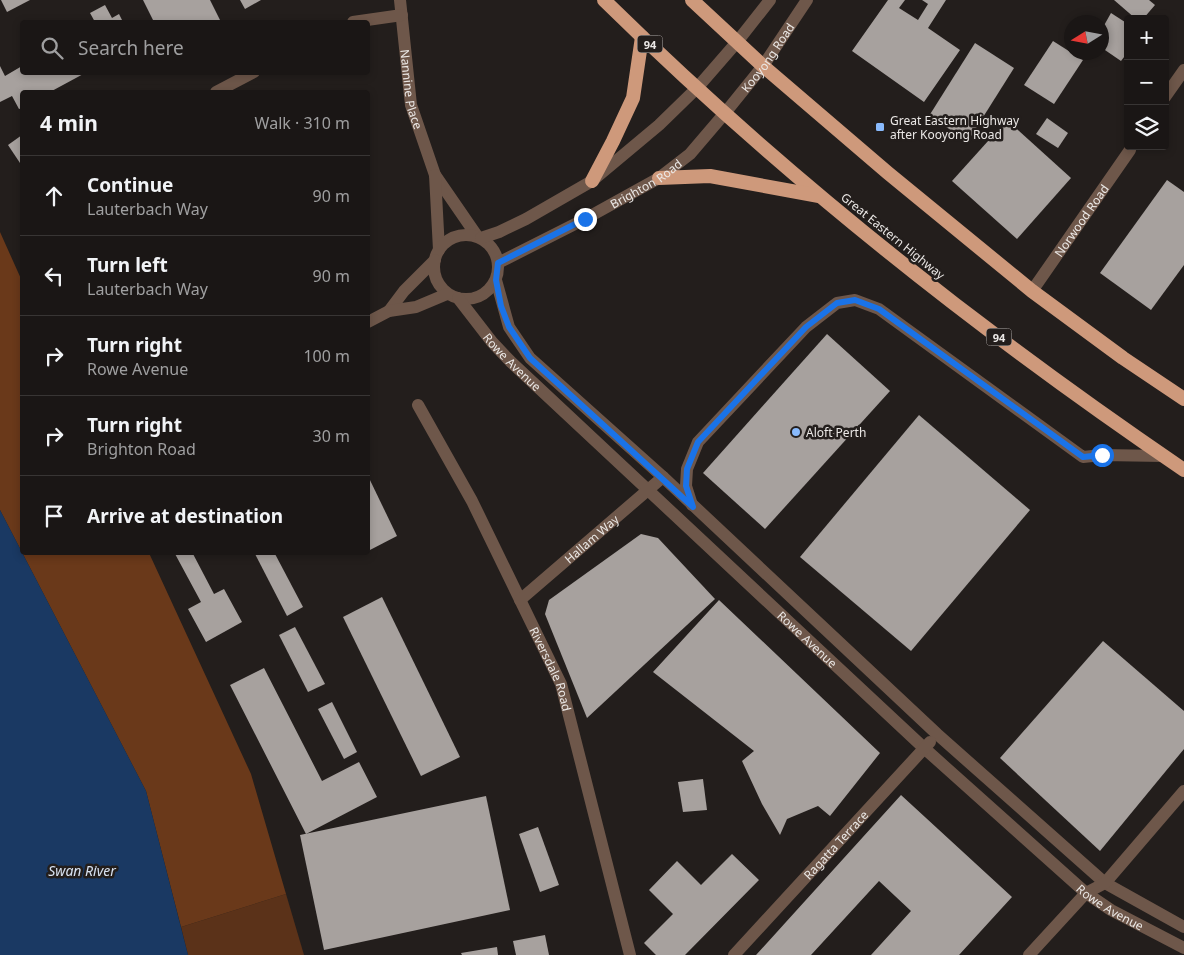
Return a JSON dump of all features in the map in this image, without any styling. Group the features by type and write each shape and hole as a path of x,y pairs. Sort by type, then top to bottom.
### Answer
{"highway":[{"name":"Great Eastern Highway","path":"604,0 697,88 820,196 963,312 1184,470"},
{"path":"692,0 763,66 888,173 1032,291 1123,358 1184,399"},
{"path":"592,181 614,141 633,98 642,37"},
{"path":"659,178 710,176 820,196"}],"street":[{"name":"Nannine Place","path":"400,0 411,105 435,174 479,237"},
{"path":"389,311 404,291 455,236 479,237 517,223 592,181 659,126 697,88 770,0"},
{"name":"Kooyong Road","path":"725,113 763,66 807,0"},
{"path":"367,20 402,15"},
{"path":"1169,91 1184,70"},
{"path":"220,90 248,75"},
{"name":"Brighton Road","path":"498,263 585,219 659,178 690,154 725,113"},
{"name":"Norwood Road","path":"1032,291 1130,150"},
{"name":"Nannine Place","path":"435,174 437,255"},
{"path":"370,321 389,311 416,307 452,296 471,299 480,296 491,288 496,280 498,263 492,248 479,237"},
{"path":"437,255 436,278 452,296"},
{"name":"Rowe Avenue","path":"496,280 509,327 530,358 663,478 937,734 1105,883 1184,928"},
{"name":"Rowe Avenue","path":"452,296 505,356 801,630 924,748 1086,893 1111,910 1184,948"},
{"path":"693,507 686,486 687,469 698,442 806,327 837,303 855,300 879,309 1083,457 1102,455 1164,456"},
{"name":"Riversdale Road","path":"418,405 472,501 561,684 630,955"},
{"name":"Hallam Way","path":"520,600 663,478"},
{"name":"Ragatta Terrace","path":"734,955 937,734"},
{"path":"1029,955 1086,893 1105,883 1184,791"}],"shaded area":[{"path":"0,232 20,277 20,548 0,510"},
{"path":"23,555 150,555 251,774 286,894 181,927 146,791"},
{"path":"286,894 304,955 188,955 181,927"}],"water":[{"name":"Swan River","path":"0,510 20,548 20,555 23,555 146,791 188,955 0,955"}],"building":[{"path":"1,0 30,0 7,12"},
{"path":"143,0 210,0 220,20 153,20"},
{"path":"240,0 261,0 245,9"},
{"path":"888,0 905,0 899,8 918,20 928,4 922,0 946,0 928,28 960,50 924,102 852,51"},
{"path":"1114,0 1149,0 1155,5 1146,15 1131,15"},
{"path":"105,5 112,18 119,14 122,20 94,20 90,13"},
{"path":"1111,13 1124,21 1124,57 1121,61 1109,53 1109,17"},
{"path":"1053,41 1064,48 1064,60 1083,60 1054,104 1024,85"},
{"path":"975,43 1014,68 968,141 929,116"},
{"path":"0,66 5,76 20,67 20,75 81,75 54,90 20,90 19,109 12,96 0,102"},
{"path":"1047,118 1068,133 1058,148 1036,134"},
{"path":"1007,120 1071,178 1017,239 952,181"},
{"path":"20,136 20,163 8,145"},
{"path":"1167,180 1184,192 1184,265 1151,310 1100,273"},
{"name":"Aloft Perth","path":"827,334 890,391 765,529 703,473"},
{"path":"919,415 1030,510 911,651 800,557"},
{"path":"370,480 397,536 370,550"},
{"path":"641,534 658,538 715,599 587,718 545,614 549,600"},
{"path":"176,555 194,555 214,594 224,589 242,622 206,642 188,609 201,602"},
{"path":"256,555 276,555 303,607 287,616"},
{"path":"382,597 460,757 421,776 343,617"},
{"path":"719,600 880,753 830,816 818,806 787,819 780,835 762,804 742,761 754,751 653,672"},
{"path":"295,627 325,684 308,692 279,635"},
{"path":"1103,641 1184,711 1184,749 1100,851 1000,758"},
{"path":"264,668 322,781 359,762 377,797 306,834 230,685"},
{"path":"332,702 357,752 344,759 318,709"},
{"path":"703,779 707,810 683,812 678,782"},
{"path":"901,795 1012,897 959,955 871,955 911,911 879,881 811,955 756,955"},
{"path":"486,796 510,910 324,950 300,835"},
{"path":"538,827 559,885 540,892 519,834"},
{"path":"732,854 759,880 685,955 656,955 644,943 673,914 649,890 677,861 701,885"},
{"path":"545,935 549,955 516,955 513,941"},
{"path":"497,947 498,955 462,955 461,953"}],"place":[{"name":"Great Eastern Highway after Kooyong Road","path":"880,127"},
{"name":"Aloft Perth","path":"796,432"}],"route":[{"path":"585,219 498,263 496,280 501,306 509,327 530,358 693,507 686,486 687,469 698,442 806,327 837,303 855,300 879,309 1083,457 1102,455"}]}
